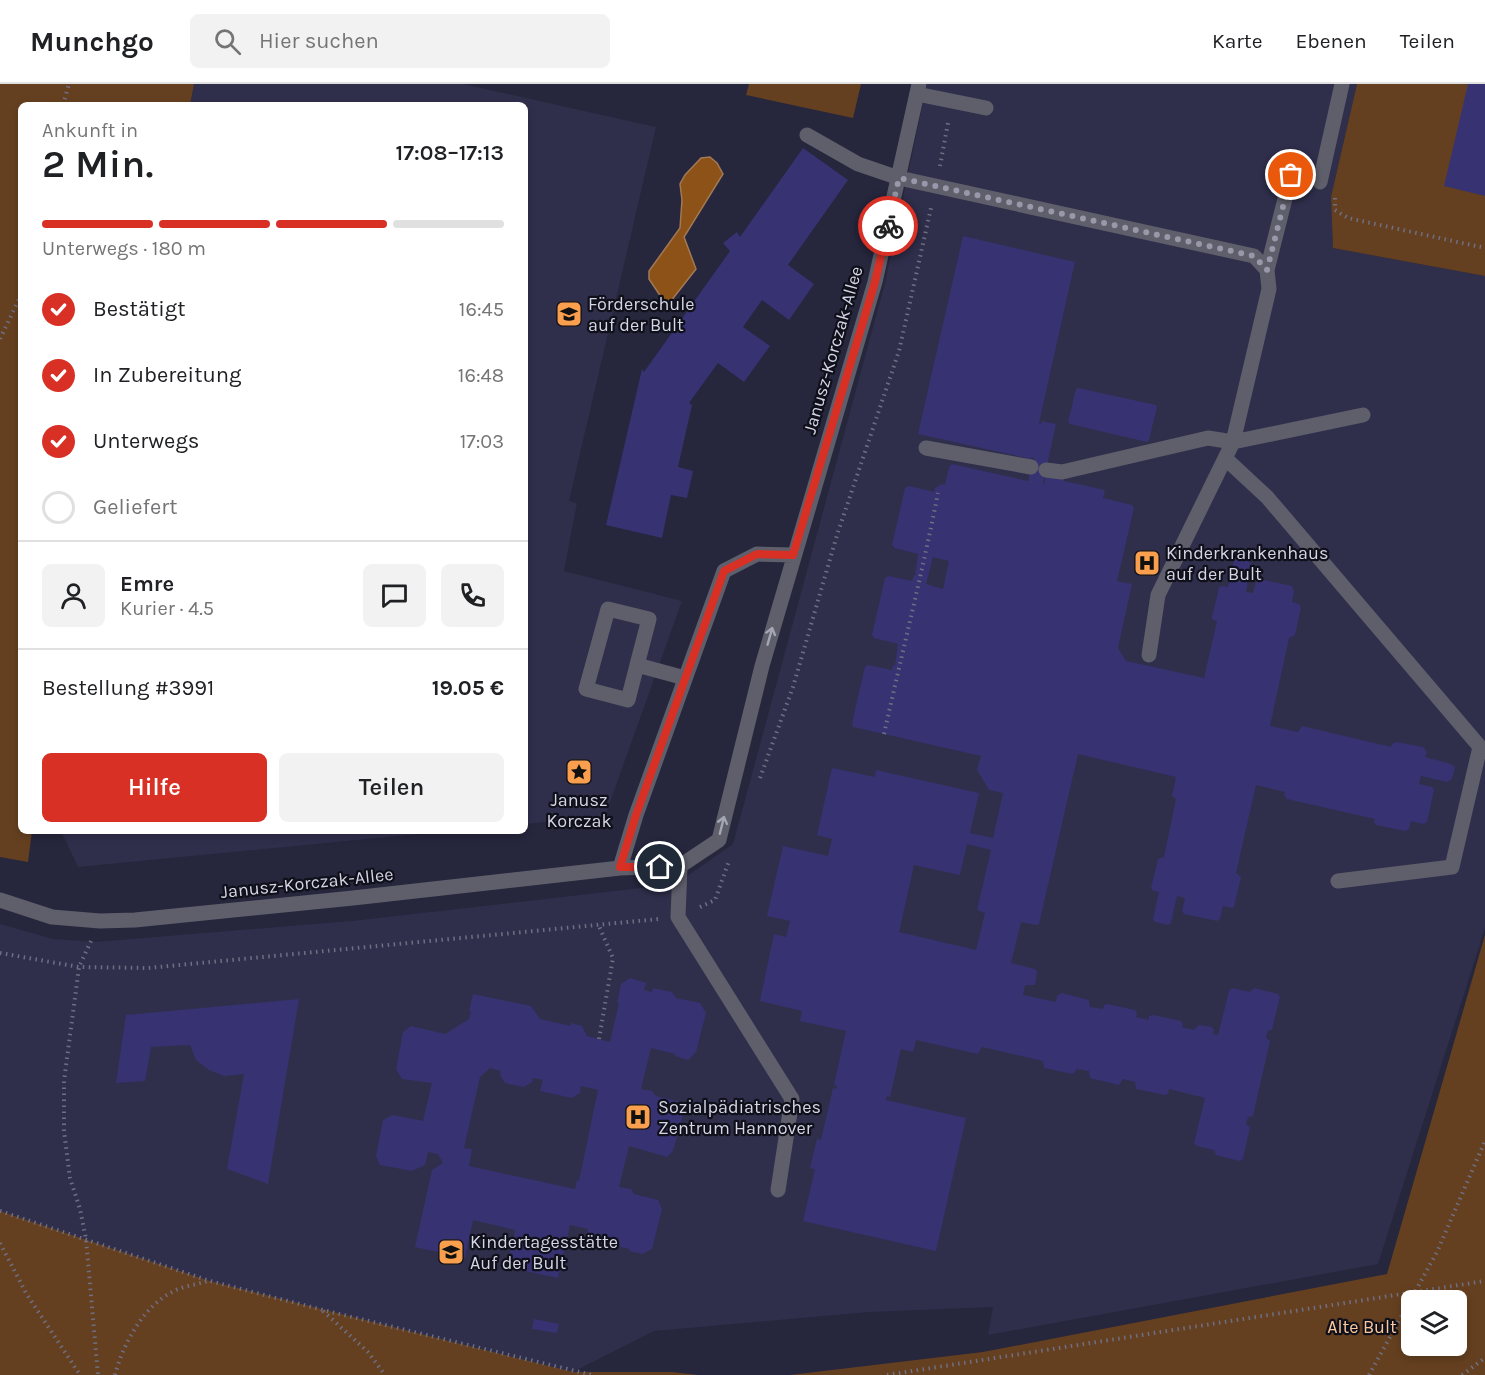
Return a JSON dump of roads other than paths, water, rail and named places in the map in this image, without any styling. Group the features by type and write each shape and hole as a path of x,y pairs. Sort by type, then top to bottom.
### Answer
{"street":[{"path":"1320,182 1342,84"},
{"path":"918,89 986,108"},
{"name":"Janusz-Korczak-Allee","path":"0,900 52,917 100,921 135,920 353,898 620,867 680,866 718,840 793,555 875,282 918,89"},
{"path":"807,135 858,164 899,178 1254,256 1267,270"},
{"path":"1149,656 1158,596 1233,442 1269,289 1267,270 1291,175"},
{"path":"926,448 1062,472 1208,438 1233,442 1363,415"},
{"path":"1226,459 1266,497 1479,747 1452,867 1338,881"},
{"path":"620,867 636,815 724,571 757,554 793,555"},
{"path":"608,609 649,620 637,665 628,700 586,689 608,609"},
{"path":"637,665 685,678"},
{"path":"680,866 678,917 792,1099 778,1190"}],"place":[{"name":"Förderschule auf der Bult","path":"569,314"},
{"name":"Kinderkrankenhaus auf der Bult","path":"1147,563"},
{"name":"Janusz Korczak","path":"579,772"},
{"name":"Sozialpädiatrisches Zentrum Hannover","path":"638,1117"},
{"name":"Kindertagesstätte Auf der Bult","path":"451,1252"}],"park label":[{"name":"Alte Bult","path":"1362,1327"}]}
